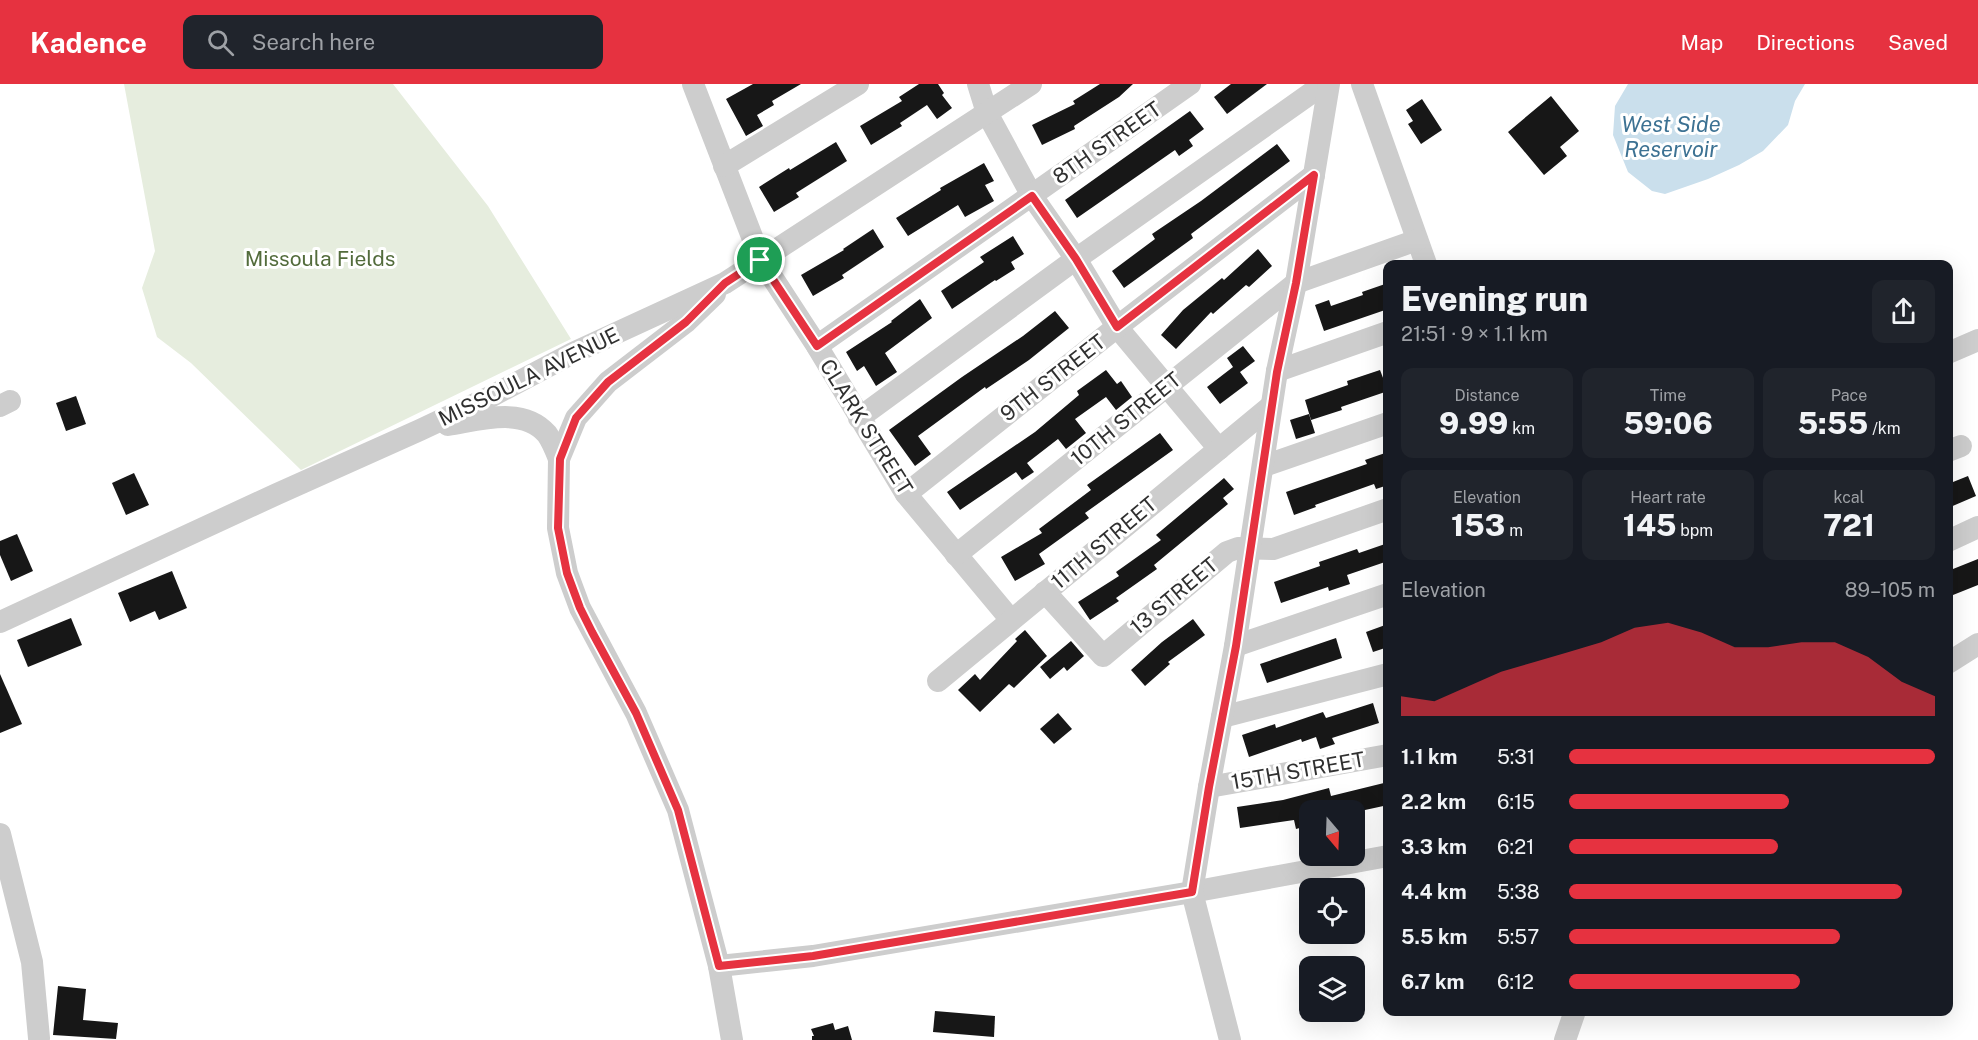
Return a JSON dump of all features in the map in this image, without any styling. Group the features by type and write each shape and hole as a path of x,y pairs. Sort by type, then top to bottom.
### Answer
{"street":[{"path":"724,166 858,84"},
{"path":"978,84 987,113 1032,196 1076,259 1117,327 1219,448"},
{"name":"MISSOULA AVENUE","path":"0,622 420,430 490,397 573,353 725,283 1031,84"},
{"name":"8TH STREET","path":"817,346 1190,84"},
{"path":"859,418 1076,259 1324,84"},
{"path":"1230,1040 1192,892 1236,646 1271,406 1296,283 1329,84"},
{"path":"1362,84 1424,260"},
{"name":"CLARK STREET","path":"699,87 724,166 760,260 817,346 906,494 1011,621"},
{"name":"9TH STREET","path":"906,494 1314,175"},
{"name":"10TH STREET","path":"956,555 1296,283 1417,240"},
{"path":"725,283 686,322 608,382 576,418 560,459 558,528 567,573 580,608 636,713 678,810 719,966 732,1040"},
{"path":"1277,372 1383,334"},
{"path":"1953,351 1978,339"},
{"name":"11TH STREET","path":"938,681 1271,406"},
{"path":"420,430 501,416 534,422 548,436 560,459"},
{"path":"1264,466 1383,425"},
{"name":"13 STREET","path":"1045,592 1103,656 1227,552 1238,548 1269,550 1278,548 1383,511"},
{"path":"1953,538 1978,527"},
{"path":"1236,646 1383,596"},
{"path":"1953,660 1978,644"},
{"path":"1222,717 1383,675"},
{"name":"15TH STREET","path":"1209,787 1383,756"},
{"path":"0,834 32,962 39,1038"},
{"path":"719,966 813,956 1192,892 1383,856"},
{"path":"1565,1040 1573,1016"}],"green space":[{"name":"Missoula Fields","path":"124,84 393,84 488,206 571,339 301,470 191,363 157,337 142,288 155,251"}],"water":[{"name":"West Side Reservoir","path":"1628,84 1805,84 1795,101 1788,125 1763,151 1708,179 1665,194 1652,191 1628,172 1613,135 1615,106"}],"building":[{"path":"753,84 801,84 772,101 774,105 757,115 763,126 746,136 726,99"},
{"path":"919,84 938,84 944,93 942,95 952,108 937,119 927,105 900,123 902,126 871,145 860,126 902,101 899,97"},
{"path":"1100,84 1133,84 1119,97 1074,126 1075,129 1042,145 1032,125 1075,104 1073,101"},
{"path":"1231,84 1267,84 1227,114 1214,97"},
{"path":"1551,96 1579,131 1560,147 1567,156 1544,175 1508,132"},
{"path":"1422,99 1442,130 1421,144 1408,124 1413,121 1406,110"},
{"path":"1190,111 1204,129 1189,140 1193,146 1179,156 1175,150 1077,218 1065,200"},
{"path":"836,142 847,161 796,193 799,197 774,212 759,187"},
{"path":"1277,144 1290,161 1191,234 1193,238 1124,288 1112,271 1155,239 1152,234 1201,201"},
{"path":"984,163 994,181 985,185 994,201 965,217 958,205 908,236 896,218 941,190 940,188"},
{"path":"873,229 884,247 842,275 844,278 813,296 801,275 844,250"},
{"path":"1013,236 1024,254 1011,262 1015,269 952,309 941,291 984,262 980,257"},
{"path":"1258,249 1272,266 1249,287 1246,285 1213,314 1211,312 1176,349 1161,335 1183,310 1222,278 1224,280"},
{"path":"1383,285 1383,311 1324,331 1315,305 1329,300 1331,306 1363,295 1362,292"},
{"path":"920,299 932,318 885,353 897,372 876,386 864,366 857,371 846,352 892,322"},
{"path":"1055,311 1069,328 1029,360 986,389 985,387 918,436 931,454 915,466 889,430"},
{"path":"1243,346 1255,361 1240,372 1248,383 1220,404 1207,387 1233,367 1227,358"},
{"path":"1106,370 1117,384 1121,381 1132,397 1116,410 1106,397 1075,419 1086,433 1066,449 1058,439 1027,463 1034,472 1022,480 1016,472 960,510 947,492 1035,432 1079,395 1077,391"},
{"path":"1380,370 1383,378 1383,393 1311,420 1305,400 1348,385 1347,381"},
{"path":"76,396 86,424 66,431 56,403"},
{"path":"1309,414 1315,433 1296,439 1290,420"},
{"path":"1160,433 1173,450 1085,513 1089,518 1039,554 1045,564 1015,581 1001,557 1042,533 1039,529 1091,490 1087,485"},
{"path":"1383,454 1383,487 1376,489 1374,484 1294,515 1286,492 1367,464 1365,460"},
{"path":"134,473 149,505 126,515 112,483"},
{"path":"1968,476 1976,496 1953,506 1953,482"},
{"path":"1224,478 1234,489 1223,498 1228,504 1154,565 1157,569 1116,598 1119,601 1090,620 1078,602 1119,576 1116,572 1161,540 1156,535"},
{"path":"17,534 33,571 11,581 0,555 0,541"},
{"path":"1383,545 1383,563 1347,575 1350,584 1329,591 1328,587 1281,603 1274,582 1320,566 1319,562 1357,549 1359,553"},
{"path":"1978,559 1978,585 1953,595 1953,569"},
{"path":"172,571 187,608 159,620 155,611 130,622 118,593"},
{"path":"71,618 82,645 28,667 17,640"},
{"path":"1193,619 1205,635 1168,662 1170,664 1145,686 1131,670 1162,642"},
{"path":"1383,626 1383,649 1373,652 1366,632"},
{"path":"1025,630 1047,656 1014,688 1009,684 980,712 958,690 975,674 980,680"},
{"path":"1336,638 1342,658 1267,683 1260,664"},
{"path":"1071,641 1084,656 1067,671 1064,667 1050,679 1040,667"},
{"path":"0,674 22,724 0,733"},
{"path":"1373,703 1379,723 1332,738 1335,744 1320,749 1316,737 1302,742 1301,739 1249,757 1242,735 1275,724 1276,728 1323,712 1326,718"},
{"path":"1058,713 1072,729 1054,744 1040,729"},
{"path":"1383,783 1383,806 1365,810 1365,800 1299,800 1299,828 1296,829 1294,820 1240,828 1237,807 1283,800 1329,788 1331,796"},
{"path":"58,986 86,989 83,1020 118,1023 116,1039 53,1035"},
{"path":"935,1011 995,1016 994,1037 933,1032"},
{"path":"833,1023 835,1030 848,1026 852,1040 812,1040 814,1036 811,1029"}],"route":[{"path":"1314,175 1296,283 1271,406 1236,646 1192,892 813,956 719,966 678,810 636,713 580,608 567,573 558,528 560,459 576,418 608,382 686,322 725,283 760,260 817,346 1032,196 1076,259 1117,327 1314,175"}]}
